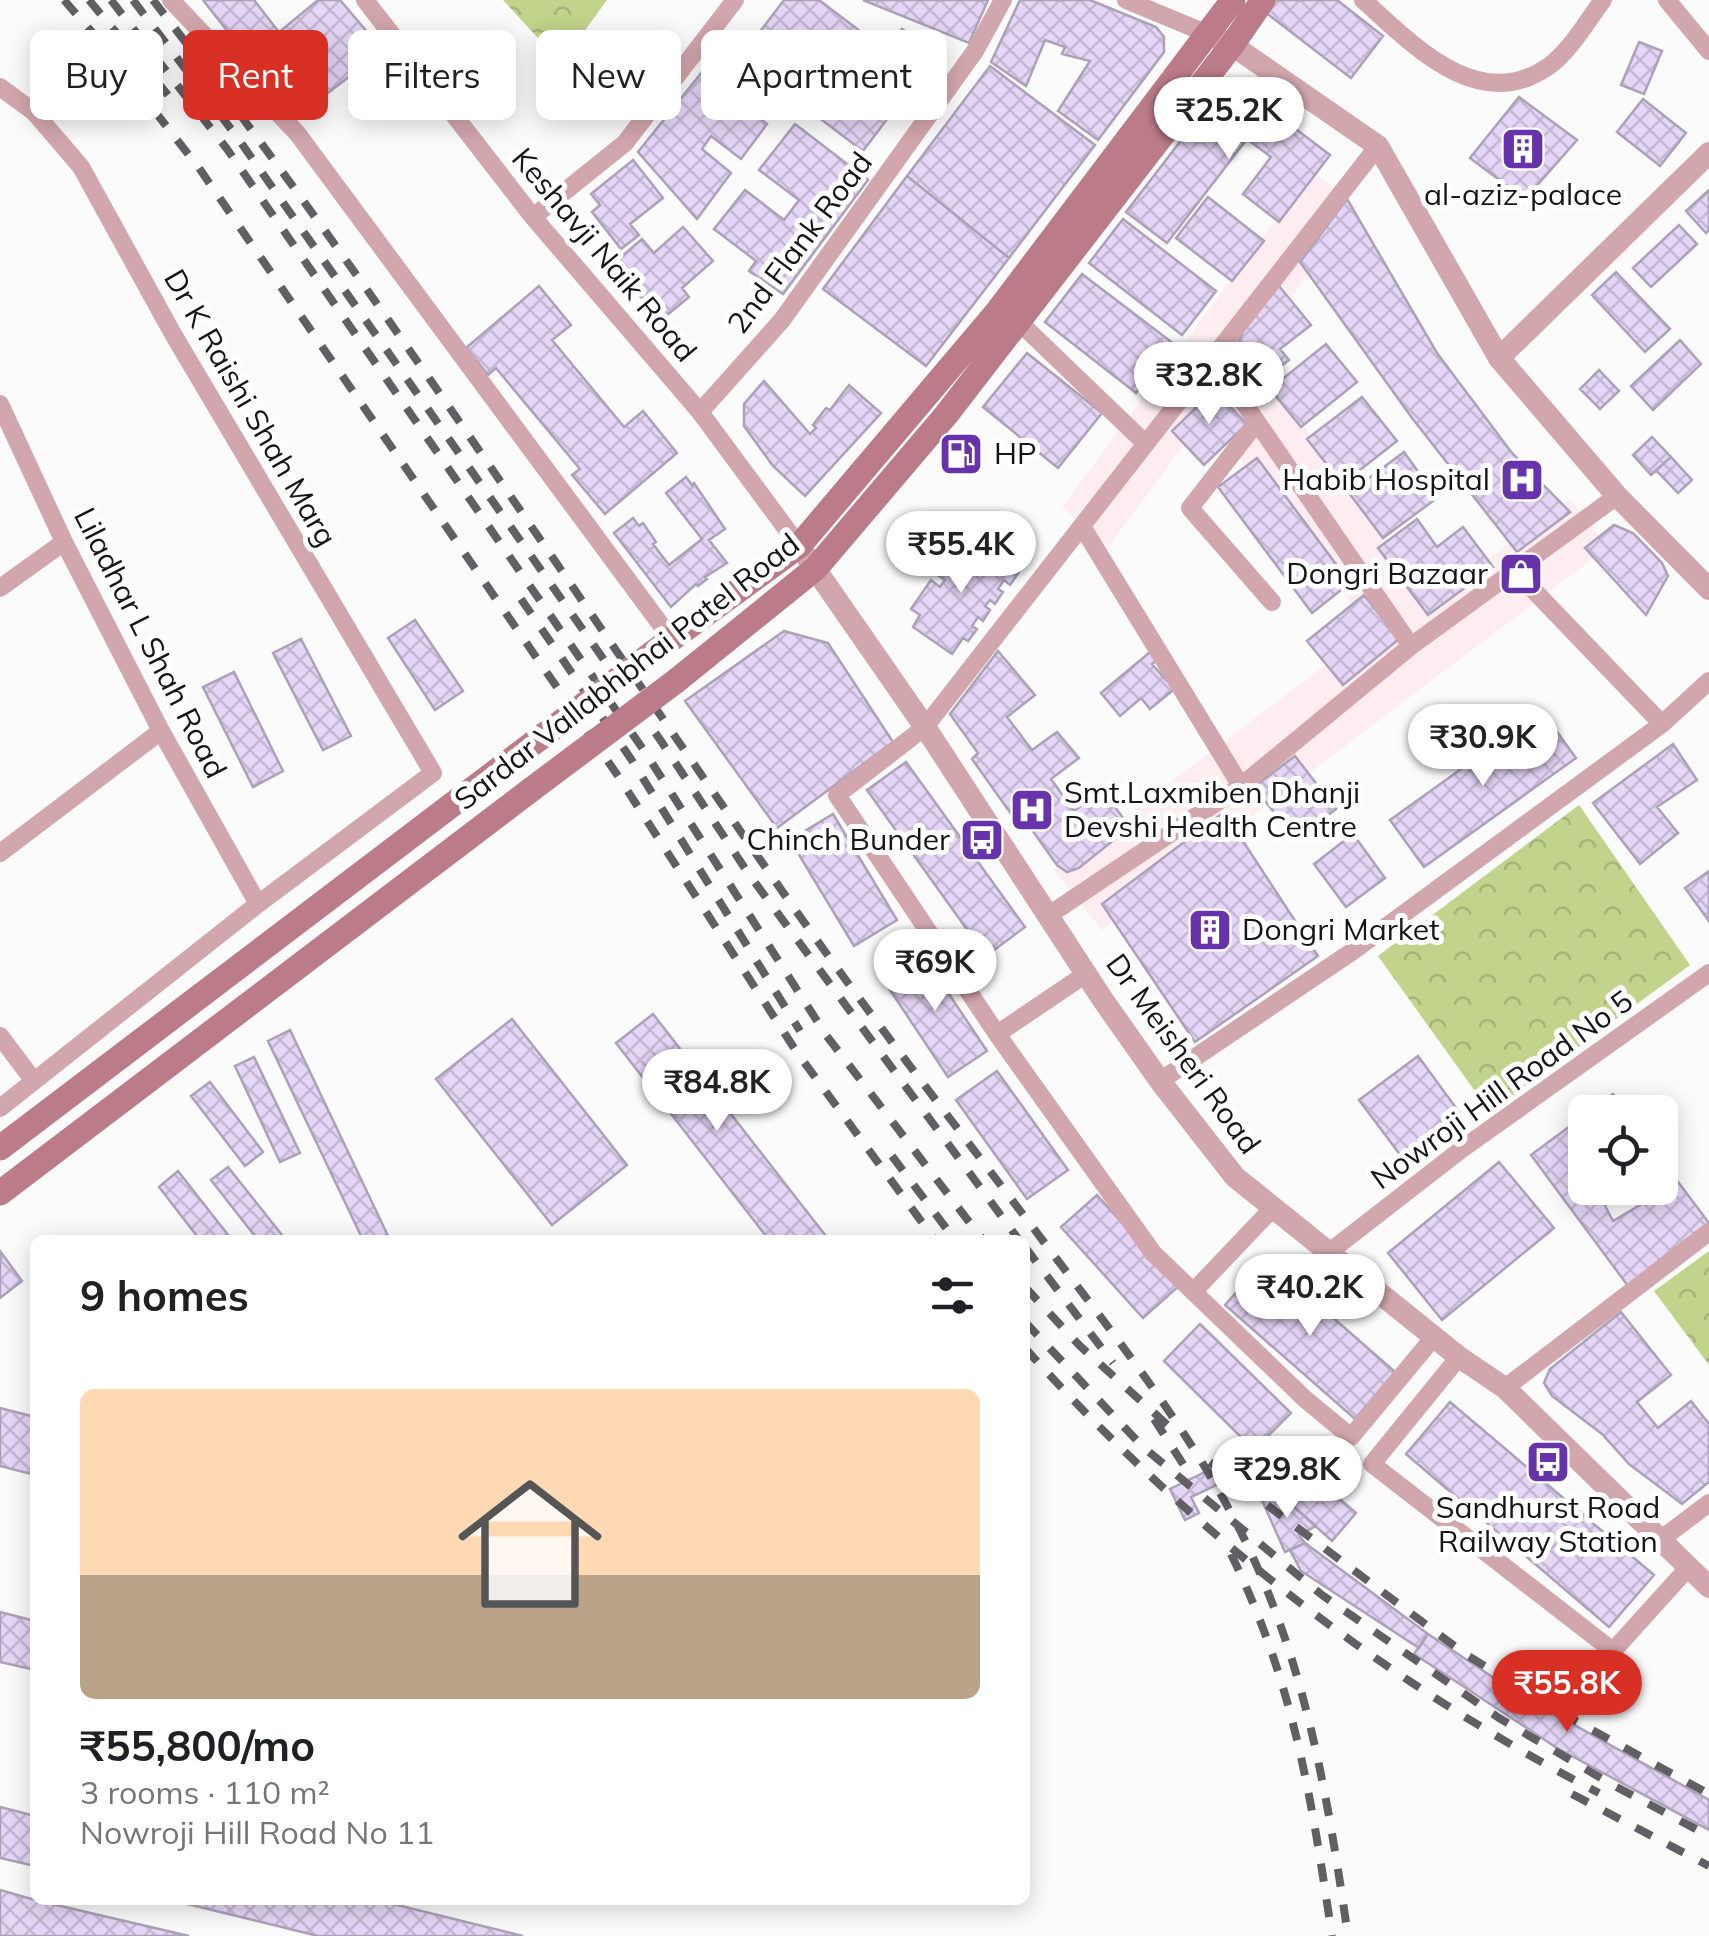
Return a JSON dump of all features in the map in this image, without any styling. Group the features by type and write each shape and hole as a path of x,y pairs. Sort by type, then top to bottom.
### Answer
{"main road":[{"name":"Sardar Vallabhbhai Patel Road","path":"1220,39 1234,0"},
{"name":"Sardar Vallabhbhai Patel Road","path":"0,1194 676,681 816,568 919,449 1008,317 1220,39 1262,0"},
{"name":"Sardar Vallabhbhai Patel Road","path":"0,1148 662,644 799,546 1008,317"}],"street":[{"path":"172,0 298,133 662,644"},
{"name":"Keshavji Naik Road","path":"365,0 533,216 700,412 799,546"},
{"path":"533,216 624,142 735,0"},
{"name":"2nd Flank Road","path":"700,412 782,320 975,51 1003,0"},
{"path":"1126,0 1220,39 1378,146 1499,358 1617,496 1709,589"},
{"path":"1363,0 1432,62 1479,81 1501,82 1528,79 1553,64 1603,0"},
{"path":"1666,0 1709,52"},
{"name":"Dr K Raishi Shah Marg","path":"0,88 34,112 81,167 173,334 433,773 258,904"},
{"path":"1378,146 925,727 837,795 997,1034 1153,1253 1304,1399 1351,1436 1434,1337"},
{"path":"1499,358 1709,154"},
{"path":"1008,317 1144,442"},
{"path":"1213,358 1411,646"},
{"name":"Liladhar L Shah Road","path":"0,404 64,542 160,731 258,904"},
{"path":"1257,422 1190,508 1272,602"},
{"path":"1049,914 1241,786 1411,646 1617,496"},
{"path":"1083,528 1241,786"},
{"path":"0,588 64,542"},
{"name":"Dr Meisheri Road","path":"799,546 925,727 1086,974 1160,1081 1235,1177 1459,1357 1505,1388 1709,1587"},
{"path":"1516,572 1662,724"},
{"path":"1160,1081 1353,951 1662,724 1709,681"},
{"path":"0,852 160,731"},
{"path":"0,1108 258,904"},
{"name":"Nowroji Hill Road No 5","path":"1328,1253 1462,1149 1709,973"},
{"path":"997,1034 1086,974"},
{"path":"0,1036 34,1081"},
{"path":"1193,1292 1273,1208"},
{"path":"1505,1388 1709,1232"},
{"path":"1459,1357 1372,1464 1613,1651 1688,1568"},
{"path":"1660,1540 1709,1503"}],"shaded area":[{"name":"Dongri Bazaar","path":"1312,171 1357,207 1250,354 1432,600 1570,499 1608,547 1102,930 1054,870 1372,630 1206,415 1108,547 1062,507"}],"green space":[{"path":"503,0 607,0 585,30 536,30 536,36"},
{"path":"1579,805 1690,965 1490,1112 1378,956"},
{"path":"1709,1251 1709,1365 1654,1291"}],"building":[{"path":"203,0 254,0 277,30 227,30"},
{"path":"318,0 340,0 365,30 348,30 348,78 328,93 328,30 282,30"},
{"path":"784,0 819,0 859,30 761,30"},
{"path":"863,0 988,0 969,43 947,34 947,30 937,30"},
{"path":"1020,0 1090,0 1156,27 1164,37 1164,52 1098,140 1058,111 1090,61 1062,54 1065,47 1045,40 1026,86 991,62"},
{"path":"1274,0 1337,0 1383,36 1351,78 1265,12"},
{"path":"1639,42 1662,51 1644,94 1621,85"},
{"path":"990,66 1095,145 1009,258 907,176"},
{"path":"701,73 701,120 762,120 767,124 741,159 711,136 702,149 731,173 697,219 638,152 664,120 681,120 681,98"},
{"path":"1229,78 1330,155 1279,222 1243,194 1271,157 1247,139 1167,243 1126,212"},
{"name":"al-aziz-palace","path":"1519,97 1577,140 1525,199 1470,158"},
{"path":"1643,99 1686,133 1660,166 1617,132"},
{"path":"822,120 886,120 863,151"},
{"path":"795,124 868,180 783,294 749,271 756,261 714,229 745,190 784,220 799,200 759,170"},
{"path":"633,160 663,198 630,224 639,235 621,249 592,212 600,205 591,194"},
{"path":"907,176 1009,258 926,366 823,289"},
{"path":"1709,190 1709,230 1706,233 1686,211"},
{"path":"1208,197 1264,241 1232,281 1176,238"},
{"path":"1347,199 1437,353 1512,453 1570,512 1517,552 1412,418 1300,262"},
{"path":"1123,219 1216,291 1182,335 1089,263"},
{"path":"1679,225 1697,244 1651,287 1633,268"},
{"path":"683,227 713,261 682,288 689,297 660,321 614,263 642,239 654,253"},
{"path":"1616,272 1670,329 1645,352 1592,295"},
{"path":"1082,274 1174,344 1136,393 1045,322"},
{"path":"539,286 571,325 552,340 624,427 643,411 677,453 605,514 572,475 580,469 496,368 488,375 466,348"},
{"path":"1279,286 1311,325 1280,349 1289,360 1255,386 1236,366 1238,344 1244,329"},
{"path":"1680,340 1701,364 1653,410 1631,386"},
{"path":"1326,344 1357,382 1301,427 1270,389"},
{"path":"1027,353 1102,413 1058,468 983,407"},
{"path":"1599,370 1619,391 1600,409 1580,389"},
{"path":"764,381 810,434 826,408 830,410 849,385 881,413 805,496 773,466 744,426 744,404"},
{"path":"1214,390 1247,424 1204,465 1172,431"},
{"path":"1362,397 1397,441 1342,484 1307,439"},
{"path":"1652,437 1671,457 1651,475 1633,455"},
{"path":"1404,452 1437,498 1383,538 1349,493"},
{"path":"1671,457 1692,480 1678,493 1656,470"},
{"path":"1257,458 1350,583 1312,613 1218,487"},
{"path":"686,477 725,529 709,540 727,563 671,607 614,533 633,518 639,526 643,523 669,565 702,539 666,493"},
{"path":"1417,519 1437,547 1463,527 1493,567 1428,615 1378,548"},
{"path":"1614,525 1633,533 1662,563 1668,576 1646,615 1585,548"},
{"path":"973,540 1019,572 1010,585 1004,580 998,589 1003,592 995,604 990,600 985,606 990,610 983,621 978,617 972,626 977,629 968,641 963,638 952,654 913,627 920,615 911,609 931,580 940,587 945,580 936,574 946,560 952,564 957,557 960,559"},
{"path":"1364,595 1399,639 1343,685 1307,641"},
{"path":"415,620 463,691 435,710 388,638"},
{"path":"784,631 828,643 893,742 777,828 685,701"},
{"path":"301,639 351,736 323,750 273,653"},
{"path":"998,651 1035,695 1007,717 1032,750 1057,732 1079,758 1051,779 1074,811 1102,790 1130,827 1079,868 1067,872 1057,865 1020,813 1014,818 972,759 978,753 950,714"},
{"path":"1150,652 1157,660 1152,664 1177,687 1150,709 1141,698 1120,716 1101,693"},
{"path":"234,672 283,771 253,787 203,687"},
{"path":"1542,711 1576,758 1424,867 1390,820"},
{"path":"1673,744 1697,780 1657,807 1678,833 1640,864 1593,803"},
{"path":"1295,756 1336,809 1296,840 1254,787"},
{"path":"906,762 1025,927 986,956 867,790"},
{"name":"Dongri Market","path":"1224,812 1318,956 1195,1042 1102,904"},
{"path":"833,814 897,920 854,946 790,840"},
{"path":"1353,834 1385,878 1346,907 1314,864"},
{"path":"1709,871 1709,921 1685,888"},
{"path":"921,952 987,1051 948,1077 882,978"},
{"path":"653,1014 825,1235 765,1235 616,1043"},
{"path":"512,1019 627,1165 552,1225 436,1079"},
{"path":"290,1030 388,1235 361,1235 268,1041"},
{"path":"1418,1056 1459,1112 1401,1156 1359,1100"},
{"path":"254,1057 300,1153 280,1162 235,1066"},
{"path":"997,1071 1068,1170 1027,1199 956,1100"},
{"path":"210,1082 263,1152 245,1166 191,1096"},
{"path":"1568,1128 1568,1205 1531,1155"},
{"path":"1499,1162 1554,1228 1442,1320 1388,1253"},
{"path":"228,1167 282,1235 254,1235 211,1180"},
{"path":"178,1171 228,1235 196,1235 159,1187"},
{"path":"1678,1182 1709,1223 1628,1286 1568,1205 1605,1205 1613,1221 1640,1205 1678,1205"},
{"path":"1097,1195 1179,1286 1143,1318 1061,1227"},
{"path":"0,1251 22,1281 0,1298"},
{"path":"1266,1259 1395,1372 1355,1419 1225,1305"},
{"path":"1621,1312 1671,1375 1637,1402 1658,1428 1691,1401 1709,1424 1709,1482 1682,1504 1629,1464 1602,1434 1552,1396 1544,1383 1550,1369"},
{"path":"1200,1324 1291,1413 1254,1450 1164,1361"},
{"path":"1450,1402 1654,1575 1609,1627 1406,1454"},
{"path":"0,1408 30,1416 30,1474 0,1466"},
{"path":"1279,1447 1356,1513 1332,1541 1256,1473"},
{"path":"1238,1456 1253,1488 1239,1495 1231,1478 1191,1497 1199,1513 1185,1520 1170,1489"},
{"path":"1276,1491 1316,1526 1299,1535 1305,1543 1285,1552 1261,1498"},
{"path":"1305,1543 1428,1634 1419,1648 1301,1571 1290,1550"},
{"path":"0,1612 30,1620 30,1669 0,1662"},
{"path":"1428,1634 1515,1692 1709,1800 1709,1830 1557,1748 1414,1654"},
{"path":"0,1807 30,1815 30,1865 0,1858"},
{"path":"0,1890 30,1899 30,1905 56,1905 189,1936 0,1936"},
{"path":"191,1905 397,1905 523,1936 318,1936"}],"railway":[{"path":"64,0 199,168 616,773 798,1054 931,1235"},
{"path":"89,0 168,95"},
{"path":"111,0 227,149 645,752 826,1035 979,1235"},
{"path":"133,0 237,137 661,741 748,873 1015,1235"},
{"path":"153,0 392,325 807,926 1114,1334 1195,1451 1242,1534 1294,1665 1326,1799 1348,1936"},
{"path":"521,599 631,759 800,1031"},
{"path":"892,1156 951,1235"},
{"path":"1030,1254 1113,1363"},
{"path":"1030,1292 1080,1346 1172,1429"},
{"path":"1030,1327 1143,1447 1322,1595 1499,1718 1709,1836"},
{"path":"1030,1353 1153,1478 1292,1596 1441,1702 1599,1793"},
{"path":"1154,1419 1192,1478"},
{"path":"1210,1462 1465,1654 1574,1720 1709,1794"},
{"path":"1231,1554 1253,1602 1285,1695 1307,1787 1332,1936"},
{"path":"1572,1794 1709,1866"}],"place":[{"name":"al-aziz-palace","path":"1523,149"},
{"name":"HP","path":"961,454"},
{"name":"Habib Hospital","path":"1522,480"},
{"name":"Dongri Bazaar","path":"1521,574"},
{"name":"Smt.Laxmiben Dhanji Devshi Health Centre","path":"1032,810"},
{"name":"Chinch Bunder","path":"982,840"},
{"name":"Dongri Market","path":"1210,930"},
{"name":"Sandhurst Road Railway Station","path":"1548,1462"}]}
